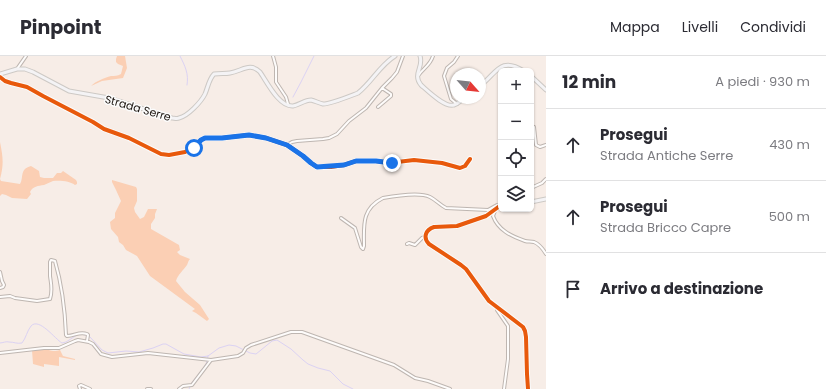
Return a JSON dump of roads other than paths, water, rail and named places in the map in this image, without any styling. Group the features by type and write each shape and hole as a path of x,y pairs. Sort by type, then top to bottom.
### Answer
{"main road":[{"path":"288,106 311,100 325,104 358,93 383,65 395,56"},
{"path":"420,56 421,63 417,77 421,85 445,104 452,106 457,104"},
{"path":"486,81 498,68 504,65 510,64 519,68"},
{"name":"Strada Serre","path":"0,76 17,69 25,69 69,91 109,98 172,118 178,118 186,114 200,102 214,74 228,74 248,67 253,67 260,72 278,98 288,106"},
{"path":"534,79 546,90"},
{"path":"534,201 546,199"},
{"path":"498,207 485,216 457,226 430,228 425,237 429,244 461,265 489,301 520,325 525,331 528,389"}],"street":[{"path":"17,69 26,56"},
{"path":"273,56 276,67 276,82 286,97 288,106"},
{"path":"287,145 297,141 329,138 337,134 349,121 366,108 392,78 397,72 403,56"},
{"path":"417,77 430,64 433,56"},
{"path":"450,96 444,76 447,68 456,60 458,56"},
{"path":"0,76 6,81 27,87 104,129 129,138 161,154 185,152 194,148 201,140 205,138 222,138 246,135 266,138 287,145 314,165 320,167 344,165 356,161 392,163 414,160 442,163 460,168 465,166 470,158"},
{"path":"378,107 391,96 382,88"},
{"path":"534,127 536,145 540,147 546,145"},
{"path":"534,187 542,183 546,179"},
{"path":"341,218 355,228 363,249 366,215 372,206 383,198 421,195 431,197 446,208 488,210 498,205"},
{"path":"498,208 493,214 498,226 508,234 525,241 536,243 546,254"},
{"path":"407,244 409,242 415,245 425,237"},
{"path":"0,296 10,296 37,301 50,299 52,285 50,276 50,260 53,260 55,261 60,278 65,314 66,335 69,336 80,333 88,334 88,338 101,354 107,356 119,357 148,354 209,360 241,354 251,345 291,332 302,332 394,366 415,378 450,389"},
{"path":"0,272 4,287 0,288"},
{"path":"497,308 508,326 508,359 504,389"},
{"path":"0,353 44,348 59,348 75,341 88,338"},
{"path":"179,389 183,386 190,385 209,360"},
{"path":"80,389 79,386 81,385 90,389"}],"waterway":[{"path":"180,56 187,74 187,85"},
{"path":"293,97 314,56"},
{"path":"0,343 22,343 31,326 34,324 42,326 62,343 77,335"},
{"path":"80,334 90,337 102,350 108,353 126,351 139,352 166,344 184,354 201,357 208,356 219,348 229,345 236,346 250,353 256,354 272,341 277,340 291,349 308,364 330,371 343,384 353,389"},
{"path":"189,389 206,364 208,356"}]}
